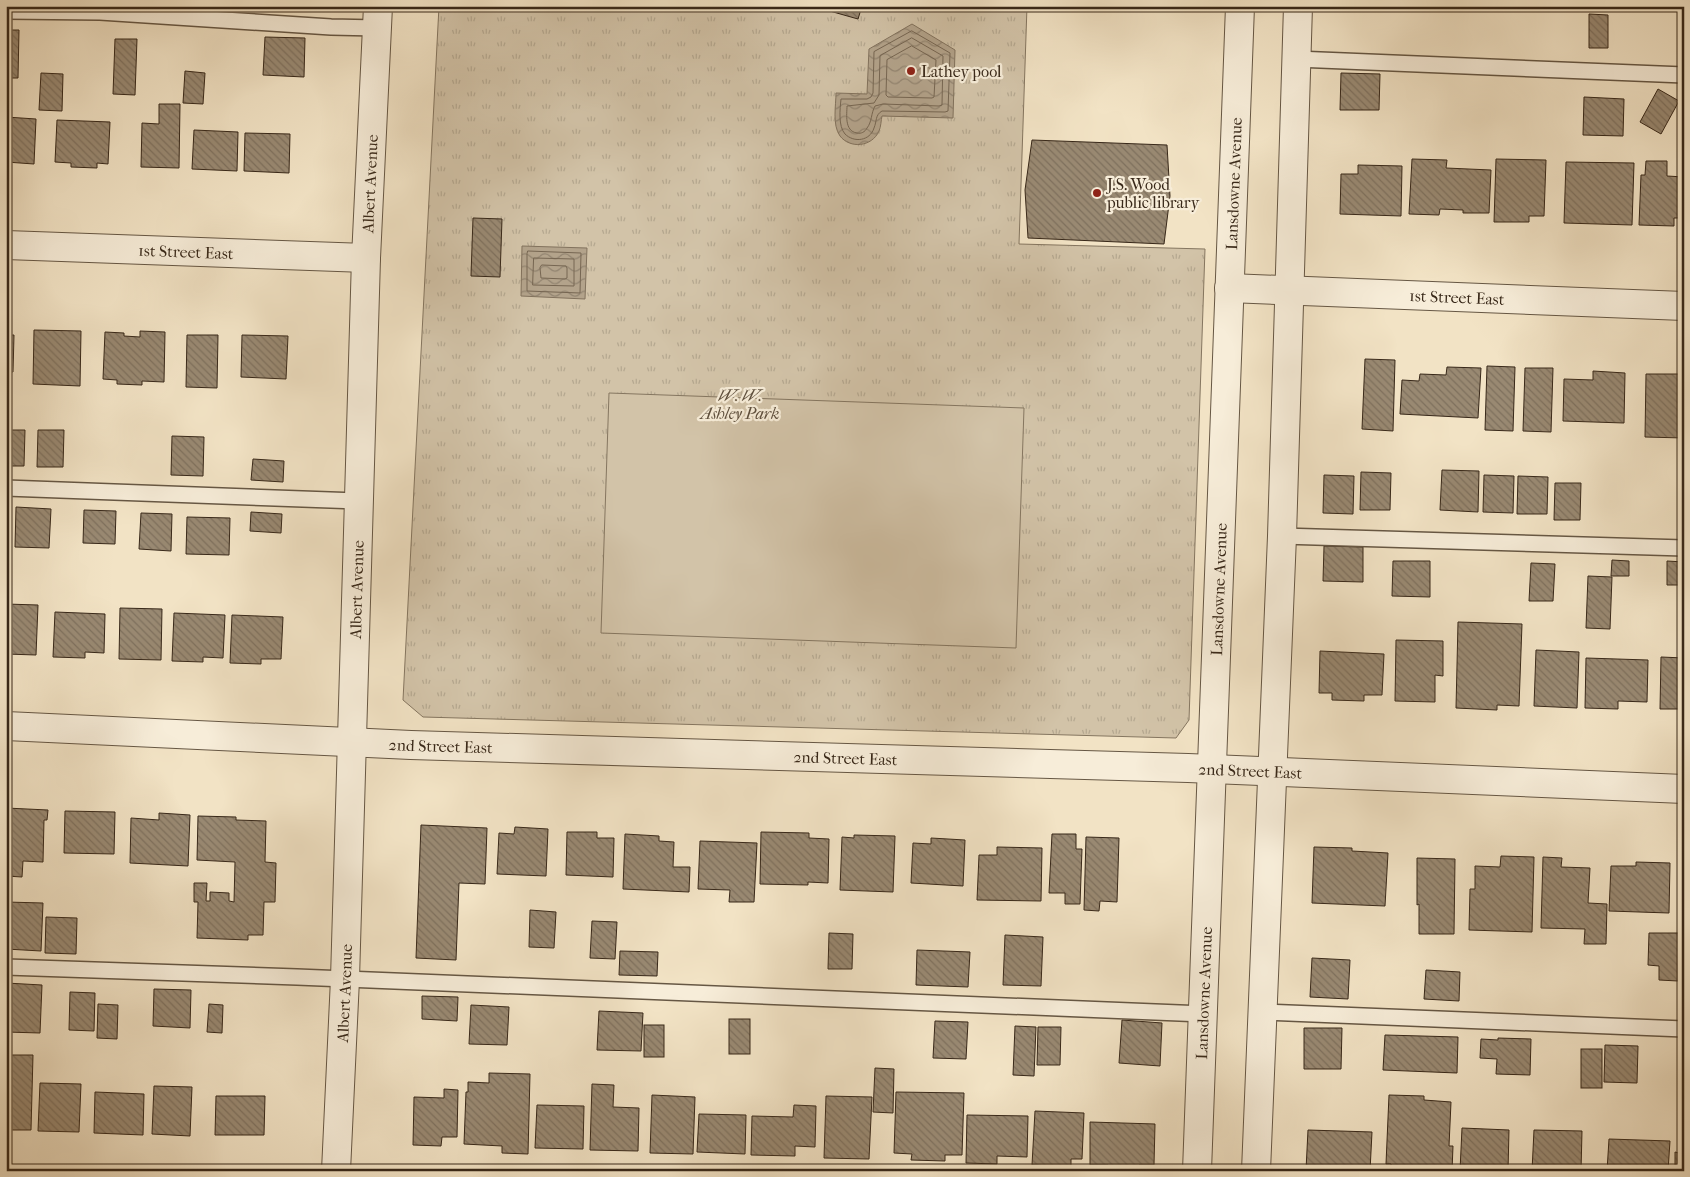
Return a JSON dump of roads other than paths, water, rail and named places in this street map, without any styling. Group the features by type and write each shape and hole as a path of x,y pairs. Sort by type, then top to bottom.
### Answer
{"street":[{"name":"Lansdowne Avenue","path":"1197,1171 1240,6"},
{"path":"1256,1171 1282,536 1298,6"},
{"name":"Albert Avenue","path":"336,1171 345,979 366,258 378,17"},
{"name":"1st Street East","path":"6,245 366,258"},
{"name":"1st Street East","path":"1229,288 1289,292 1684,306"},
{"name":"2nd Street East","path":"6,726 352,742 1212,769 1271,773 1684,788"}],"lane":[{"path":"6,10 100,12 331,27 378,17"},
{"path":"1296,59 1684,75"},
{"path":"6,488 358,501"},
{"path":"1282,536 1684,548"},
{"path":"6,967 1204,1014"},
{"path":"1263,1012 1684,1028"}],"water":[{"name":"Lathey pool","path":"912,24 955,50 953,118 882,116 880,128 876,136 866,143 849,143 840,136 836,126 836,93 867,94 869,49"},
{"path":"522,246 587,248 585,299 521,296"}],"place":[{"name":"Lathey pool","path":"911,71"},
{"name":"J.S. Wood public library","path":"1097,193"}],"park label":[{"name":"W. W. Ashley Park","path":"740,404"}]}
